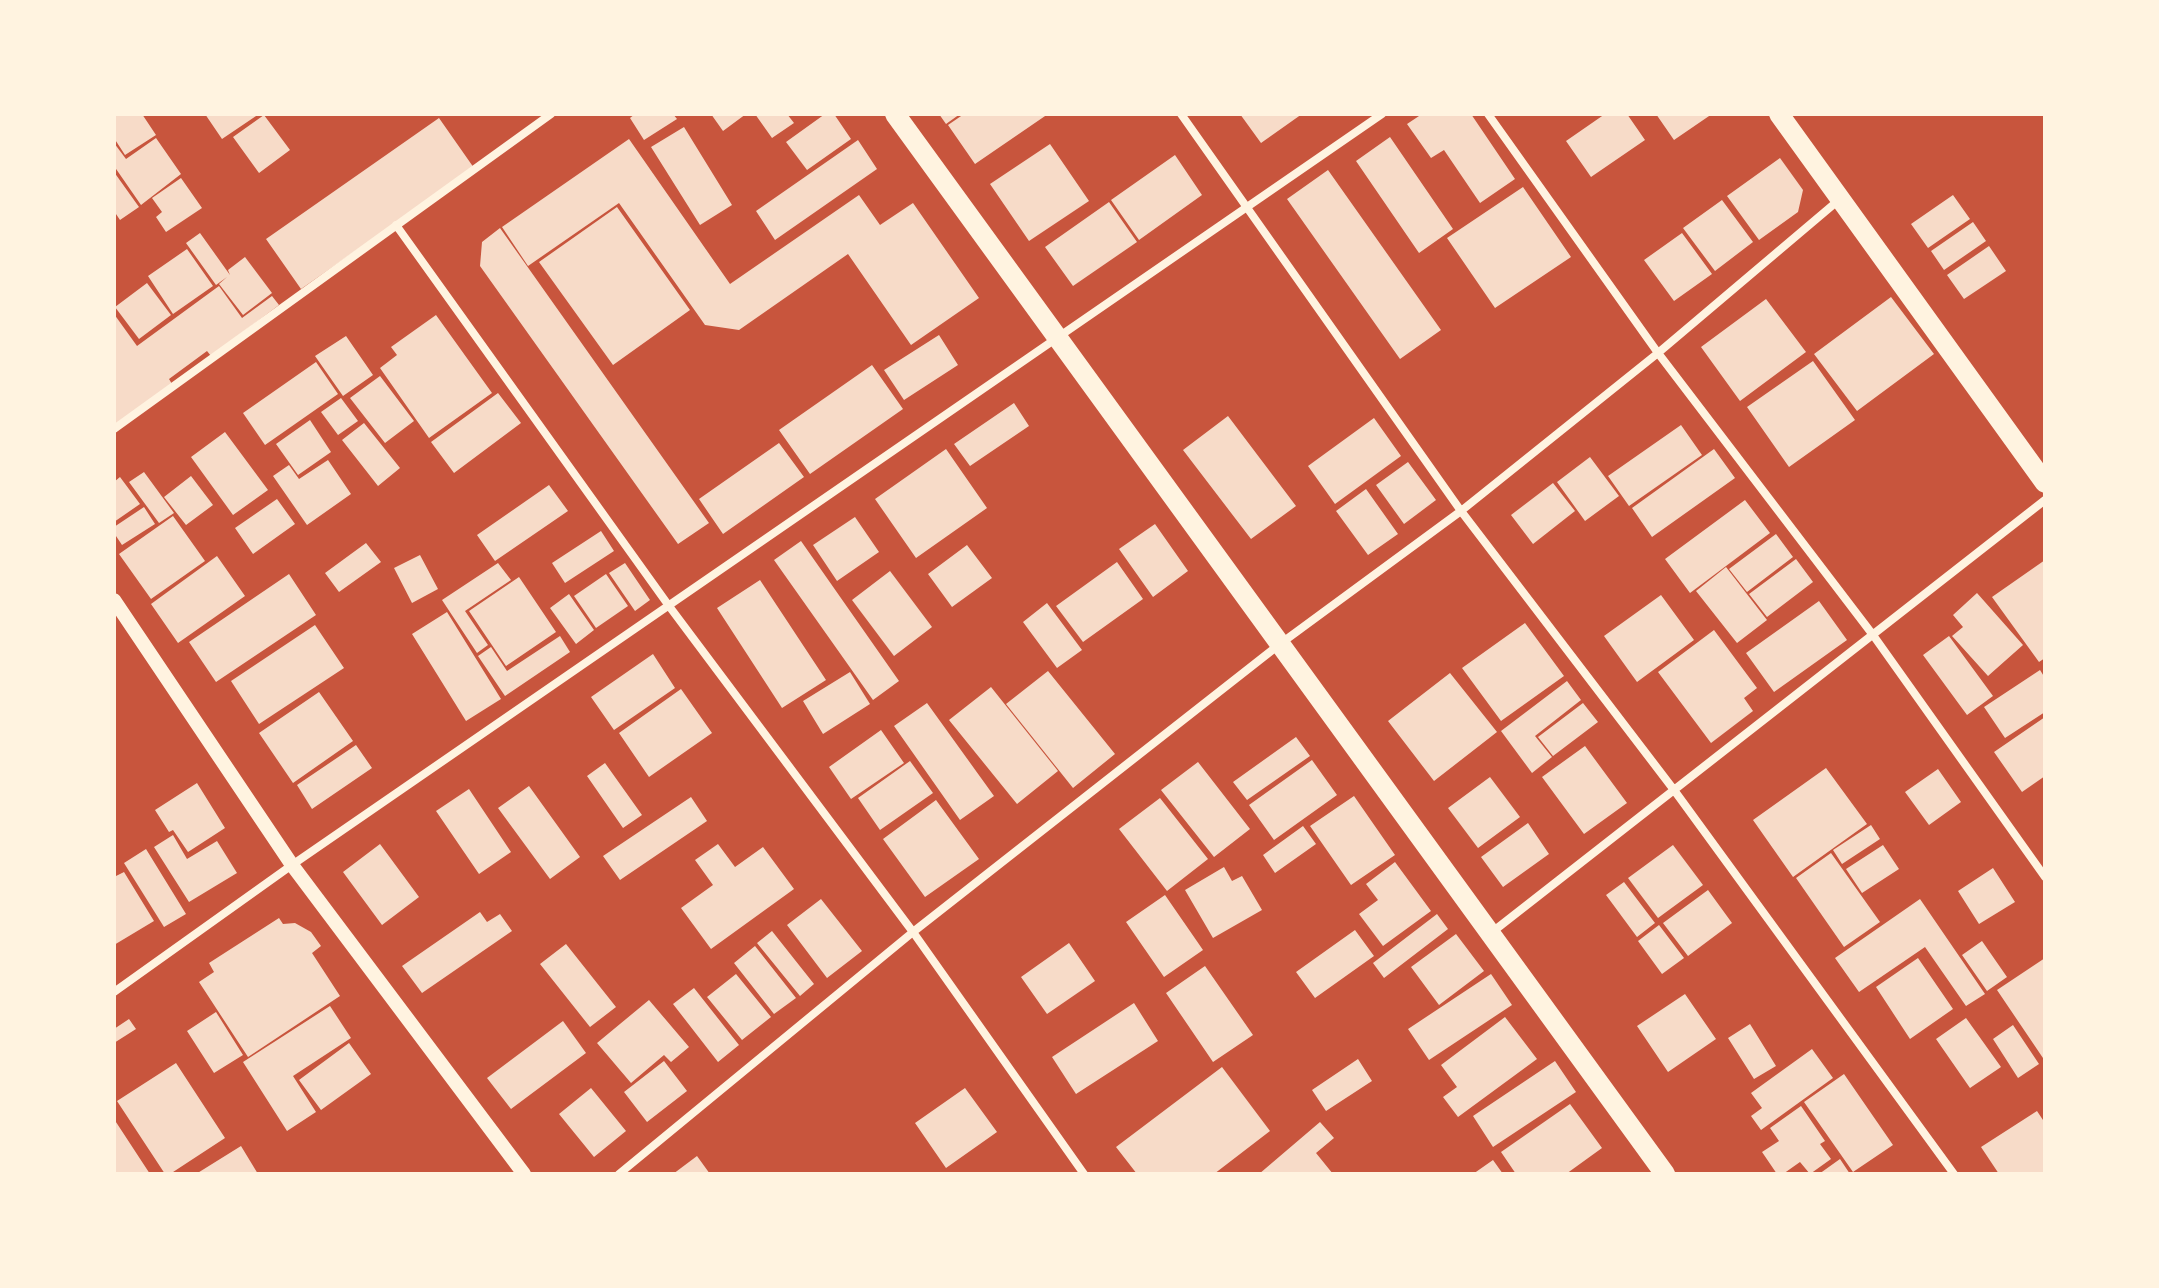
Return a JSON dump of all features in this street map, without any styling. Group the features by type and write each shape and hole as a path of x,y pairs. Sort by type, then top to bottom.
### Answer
{"main road":[{"path":"895,114 1665,1174"},
{"path":"1779,114 2045,483"}],"street":[{"path":"114,429 551,114"},
{"path":"1181,114 1461,511 1674,790 1954,1174"},
{"path":"114,992 292,865 1382,114"},
{"path":"1488,114 1658,353 1873,635 2045,877"},
{"path":"619,1174 913,932 1280,644 1461,511 1658,353 1840,198"},
{"path":"396,225 669,606 913,932 1084,1174"},
{"path":"1490,934 2045,500"},
{"path":"114,600 292,865 524,1174"}],"building":[{"path":"142,114 156,135 125,155 114,138 114,116"},
{"path":"205,114 259,114 222,139"},
{"path":"635,114 673,114 677,119 644,140 630,118"},
{"path":"711,114 746,114 723,131"},
{"path":"755,114 787,114 794,123 772,138"},
{"path":"825,114 834,114 851,139 807,170 786,142"},
{"path":"939,114 960,114 946,124"},
{"path":"964,114 1048,114 975,164 948,125"},
{"path":"1240,114 1302,114 1261,143"},
{"path":"1422,114 1471,114 1515,179 1480,203 1444,150 1431,158 1407,124"},
{"path":"1605,114 1627,114 1645,140 1591,177 1566,141"},
{"path":"1656,114 1712,114 1674,140"},
{"path":"264,115 290,150 259,173 233,137"},
{"path":"439,118 474,168 301,289 266,239"},
{"path":"684,127 732,205 700,225 651,147"},
{"path":"1390,137 1453,229 1419,253 1356,161"},
{"path":"156,138 181,174 141,205 114,166 114,143 126,159"},
{"path":"629,139 730,284 859,195 880,225 913,203 979,298 911,345 848,254 739,330 705,325 619,203 528,266 502,227"},
{"path":"858,140 877,169 775,240 756,211"},
{"path":"1050,144 1089,201 1029,241 990,184"},
{"path":"1175,155 1202,195 1139,240 1111,200"},
{"path":"1780,158 1803,190 1798,212 1759,240 1727,196"},
{"path":"1328,170 1441,330 1400,359 1287,199"},
{"path":"114,172 139,207 120,220 114,211"},
{"path":"181,178 202,208 166,232 156,217 162,212 152,198"},
{"path":"1523,187 1571,257 1495,308 1447,238"},
{"path":"1953,195 1970,219 1928,248 1911,224"},
{"path":"1722,200 1753,242 1715,271 1683,228"},
{"path":"1109,202 1137,242 1073,286 1045,247"},
{"path":"617,207 690,310 613,365 539,262"},
{"path":"1973,222 1986,241 1944,270 1931,251"},
{"path":"500,228 709,523 678,544 480,266 482,242"},
{"path":"200,233 230,275 228,270 245,257 272,293 243,315 219,284 227,277 216,285 186,243"},
{"path":"1682,233 1712,274 1674,301 1644,260"},
{"path":"1989,246 2006,271 1964,299 1947,275"},
{"path":"187,249 213,286 173,314 148,276"},
{"path":"147,283 171,315 139,339 115,307"},
{"path":"219,286 242,318 272,296 279,305 211,356 207,351 169,379 172,384 114,426 114,314 137,346"},
{"path":"1891,297 1934,354 1857,411 1814,354"},
{"path":"1766,299 1806,352 1740,401 1701,347"},
{"path":"436,315 492,393 429,438 380,368 397,355 391,347"},
{"path":"939,335 958,365 904,400 884,370"},
{"path":"346,336 373,375 343,396 315,356"},
{"path":"1813,361 1855,420 1789,467 1747,407"},
{"path":"316,362 338,394 265,445 243,413"},
{"path":"872,365 903,409 810,474 779,430"},
{"path":"380,376 414,421 385,443 350,398"},
{"path":"498,393 521,423 454,473 431,442"},
{"path":"341,398 358,421 338,435 321,412"},
{"path":"1014,403 1029,426 970,466 954,444"},
{"path":"1228,416 1296,506 1251,539 1183,450"},
{"path":"1374,418 1401,456 1335,504 1308,466"},
{"path":"310,420 331,452 298,475 276,444"},
{"path":"364,423 400,468 378,486 342,440"},
{"path":"1681,425 1702,455 1629,506 1608,476"},
{"path":"225,432 268,490 233,515 191,457"},
{"path":"779,443 804,477 723,534 699,499"},
{"path":"946,449 987,508 916,558 875,499"},
{"path":"1714,449 1735,478 1652,537 1632,508"},
{"path":"1590,457 1619,496 1585,521 1557,482"},
{"path":"328,460 351,494 307,525 273,476 289,465 299,479"},
{"path":"1408,462 1436,500 1404,524 1376,485"},
{"path":"144,472 174,513 159,523 129,482"},
{"path":"191,476 213,505 186,525 164,497"},
{"path":"120,477 140,504 114,522 114,482"},
{"path":"1553,483 1575,511 1533,544 1511,515"},
{"path":"549,485 568,511 495,561 477,535"},
{"path":"1366,489 1398,534 1368,555 1336,511"},
{"path":"277,499 295,524 253,554 235,528"},
{"path":"1745,500 1770,533 1690,593 1665,559"},
{"path":"144,507 155,524 122,545 114,533 114,527"},
{"path":"173,516 205,561 151,599 119,554"},
{"path":"855,517 879,552 837,581 813,545"},
{"path":"1155,524 1188,571 1153,597 1119,549"},
{"path":"601,531 614,551 565,583 552,563"},
{"path":"1776,534 1793,557 1747,592 1729,569"},
{"path":"801,541 899,681 873,700 774,560"},
{"path":"366,543 381,562 339,592 325,573"},
{"path":"967,545 992,578 952,607 928,574"},
{"path":"420,555 438,589 412,603 394,568"},
{"path":"217,556 245,596 178,643 151,604"},
{"path":"1796,559 1813,582 1767,617 1749,594"},
{"path":"2045,560 2045,658 2039,662 1992,597"},
{"path":"1117,562 1143,599 1083,642 1056,606"},
{"path":"498,563 511,580 465,611 488,645 477,653 442,600"},
{"path":"625,563 650,600 635,611 609,573"},
{"path":"1726,567 1767,620 1737,643 1696,591"},
{"path":"890,571 932,627 894,656 852,600"},
{"path":"289,574 316,615 216,682 189,642"},
{"path":"606,574 628,606 596,628 574,596"},
{"path":"519,577 556,632 506,666 469,611"},
{"path":"760,580 826,680 782,708 717,608"},
{"path":"1977,593 2023,645 1988,676 1952,636 1963,627 1953,615"},
{"path":"569,594 594,630 576,644 550,608"},
{"path":"1661,595 1694,640 1637,682 1604,636"},
{"path":"1819,601 1847,640 1774,692 1746,653"},
{"path":"1047,603 1082,650 1057,668 1023,622"},
{"path":"447,612 501,699 466,721 412,634"},
{"path":"1525,623 1564,676 1501,721 1462,668"},
{"path":"315,625 344,668 259,724 231,681"},
{"path":"1714,630 1757,688 1744,698 1753,711 1711,743 1658,672"},
{"path":"560,636 570,652 505,696 478,656 491,647 507,671"},
{"path":"1949,636 1993,696 1967,715 1923,655"},
{"path":"653,654 675,688 614,730 591,697"},
{"path":"2040,670 2045,678 2045,712 2005,738 1984,707"},
{"path":"1048,671 1115,754 1073,788 1006,704"},
{"path":"850,672 870,704 823,734 803,701"},
{"path":"1450,673 1497,732 1434,781 1388,721"},
{"path":"1567,681 1581,700 1535,736 1552,757 1532,773 1501,731"},
{"path":"991,687 1058,771 1017,804 949,720"},
{"path":"681,689 712,733 649,777 619,733"},
{"path":"319,692 353,741 293,783 259,733"},
{"path":"927,703 994,796 960,820 894,726"},
{"path":"1583,703 1598,722 1553,756 1538,737"},
{"path":"2045,717 2045,776 2022,792 1994,752"},
{"path":"881,730 904,763 851,799 829,767"},
{"path":"1296,737 1310,756 1247,800 1233,782"},
{"path":"356,745 372,768 312,809 297,785"},
{"path":"1585,746 1627,803 1584,834 1542,777"},
{"path":"1312,760 1337,795 1274,840 1249,805"},
{"path":"910,761 933,793 880,830 858,798"},
{"path":"1198,762 1250,829 1214,857 1161,790"},
{"path":"605,763 642,815 623,828 587,776"},
{"path":"1826,768 1867,824 1793,877 1753,820"},
{"path":"1938,769 1961,802 1929,825 1905,792"},
{"path":"1490,777 1520,817 1478,848 1448,808"},
{"path":"197,783 225,828 188,852 173,830 169,832 155,810"},
{"path":"529,786 580,857 550,879 498,808"},
{"path":"469,789 511,852 479,874 436,811"},
{"path":"1354,796 1395,855 1351,885 1310,826"},
{"path":"691,797 707,821 620,880 603,856"},
{"path":"1160,798 1208,859 1167,891 1119,829"},
{"path":"936,800 979,859 925,897 883,839"},
{"path":"1528,823 1549,854 1503,887 1481,857"},
{"path":"1871,825 1880,839 1842,864 1833,850"},
{"path":"1303,826 1316,844 1275,873 1263,855"},
{"path":"173,835 187,859 217,841 237,873 189,902 154,847"},
{"path":"380,844 419,897 382,925 343,872"},
{"path":"718,844 735,867 763,847 794,889 711,949 681,908 713,885 695,860"},
{"path":"1673,845 1703,885 1658,918 1628,878"},
{"path":"1883,845 1899,869 1862,893 1846,869"},
{"path":"146,849 186,914 164,927 124,863"},
{"path":"1831,853 1880,922 1844,947 1796,878"},
{"path":"1395,862 1431,911 1383,946 1359,914 1378,900 1366,884"},
{"path":"1224,867 1232,881 1242,876 1262,910 1213,938 1185,890"},
{"path":"1993,868 2015,902 1979,924 1958,891"},
{"path":"124,872 154,921 114,945 114,877"},
{"path":"1624,882 1655,923 1637,937 1606,895"},
{"path":"1708,890 1732,923 1688,956 1663,923"},
{"path":"1165,895 1203,950 1164,977 1126,922"},
{"path":"821,899 862,951 827,978 787,925"},
{"path":"1920,899 1985,994 1966,1006 1925,947 1859,992 1835,958"},
{"path":"480,912 487,922 500,914 512,931 422,993 402,966"},
{"path":"1437,914 1448,929 1384,978 1373,963"},
{"path":"279,918 283,924 295,923 311,932 321,946 312,953 340,996 248,1057 199,982 214,972 209,963"},
{"path":"1659,925 1684,958 1662,974 1638,941"},
{"path":"1355,930 1374,956 1315,998 1296,972"},
{"path":"772,931 814,984 800,996 757,943"},
{"path":"1456,934 1484,971 1439,1005 1411,967"},
{"path":"1982,941 2007,977 1987,991 1962,955"},
{"path":"1069,943 1095,981 1047,1014 1021,977"},
{"path":"566,944 616,1007 590,1027 540,964"},
{"path":"755,946 796,998 774,1014 734,963"},
{"path":"1918,958 1953,1009 1910,1039 1876,987"},
{"path":"2045,958 2045,1061 1997,990"},
{"path":"1205,966 1253,1035 1213,1062 1166,993"},
{"path":"736,974 771,1017 742,1040 707,997"},
{"path":"1491,974 1512,1005 1429,1060 1408,1029"},
{"path":"694,988 739,1045 718,1062 673,1004"},
{"path":"1685,994 1716,1039 1668,1072 1637,1026"},
{"path":"649,1000 689,1047 671,1062 664,1055 631,1083 597,1043"},
{"path":"1134,1003 1158,1041 1076,1094 1052,1057"},
{"path":"330,1006 351,1038 293,1076 316,1112 287,1131 243,1062"},
{"path":"216,1012 243,1055 214,1073 187,1031"},
{"path":"1505,1017 1537,1059 1458,1117 1443,1097 1457,1087 1441,1065"},
{"path":"1966,1018 2001,1067 1970,1088 1936,1039"},
{"path":"129,1019 136,1029 114,1043 114,1029"},
{"path":"563,1021 586,1053 511,1109 487,1078"},
{"path":"1750,1024 1776,1066 1754,1079 1728,1038"},
{"path":"2013,1025 2039,1064 2018,1078 1993,1039"},
{"path":"349,1043 371,1074 321,1110 299,1080"},
{"path":"1812,1049 1833,1078 1761,1130 1751,1116 1762,1108 1751,1093"},
{"path":"1358,1059 1372,1081 1326,1111 1312,1090"},
{"path":"664,1061 687,1091 647,1122 624,1092"},
{"path":"1555,1061 1576,1092 1493,1147 1473,1116"},
{"path":"176,1063 225,1138 170,1174 165,1174 117,1101"},
{"path":"1222,1067 1270,1131 1214,1174 1137,1174 1116,1147"},
{"path":"1844,1074 1893,1145 1853,1172 1804,1102"},
{"path":"591,1088 626,1131 594,1157 559,1114"},
{"path":"965,1088 997,1132 946,1168 915,1123"},
{"path":"1570,1104 1602,1148 1566,1174 1516,1174 1501,1152"},
{"path":"1801,1106 1825,1141 1820,1144 1831,1159 1810,1174 1800,1162 1783,1174 1777,1174 1762,1152 1779,1141 1770,1128"},
{"path":"2037,1111 2045,1123 2045,1174 1999,1174 1981,1147"},
{"path":"114,1119 150,1174 114,1174"},
{"path":"1320,1122 1334,1138 1316,1153 1333,1174 1259,1174"},
{"path":"241,1146 258,1174 196,1174"},
{"path":"697,1156 710,1174 673,1174"},
{"path":"1840,1159 1850,1174 1819,1174"},
{"path":"1493,1160 1503,1174 1473,1174"}]}
